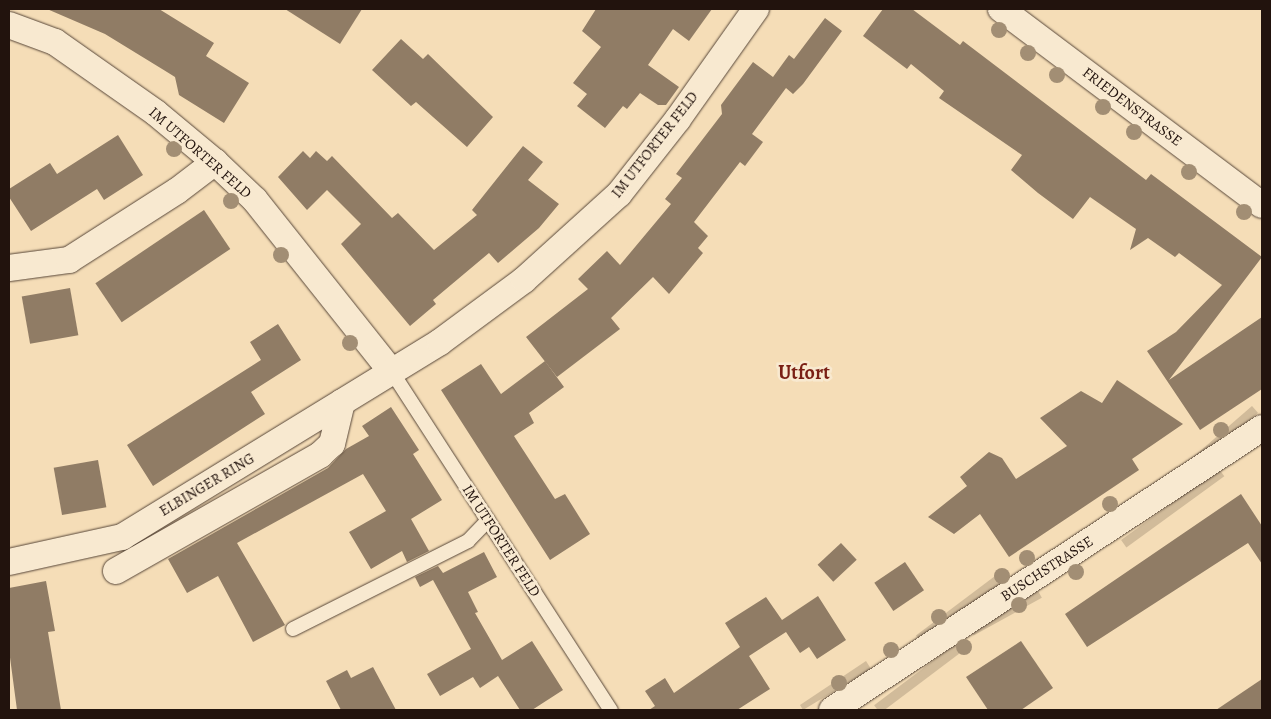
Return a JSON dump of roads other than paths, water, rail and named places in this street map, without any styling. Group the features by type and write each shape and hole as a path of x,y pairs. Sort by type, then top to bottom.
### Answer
{"street":[{"name":"IM UTFORTER FELD","path":"9,26 55,42 156,113 215,162 255,200 392,372 440,342 524,280 619,194 678,119 756,9"},
{"name":"FRIEDENSTRASSE","path":"1002,9 1262,205"},
{"path":"9,268 69,260 177,191 215,162"},
{"name":"ELBINGER RING","path":"9,562 122,537 392,372"},
{"path":"116,571 320,455 332,444 342,402"},
{"name":"BUSCHSTRASSE","path":"832,710 1262,428"}],"lane":[{"name":"IM UTFORTER FELD","path":"392,372 611,710"},
{"path":"293,630 468,541 488,520"}],"district":[{"name":"Utfort","path":"804,372"}]}
